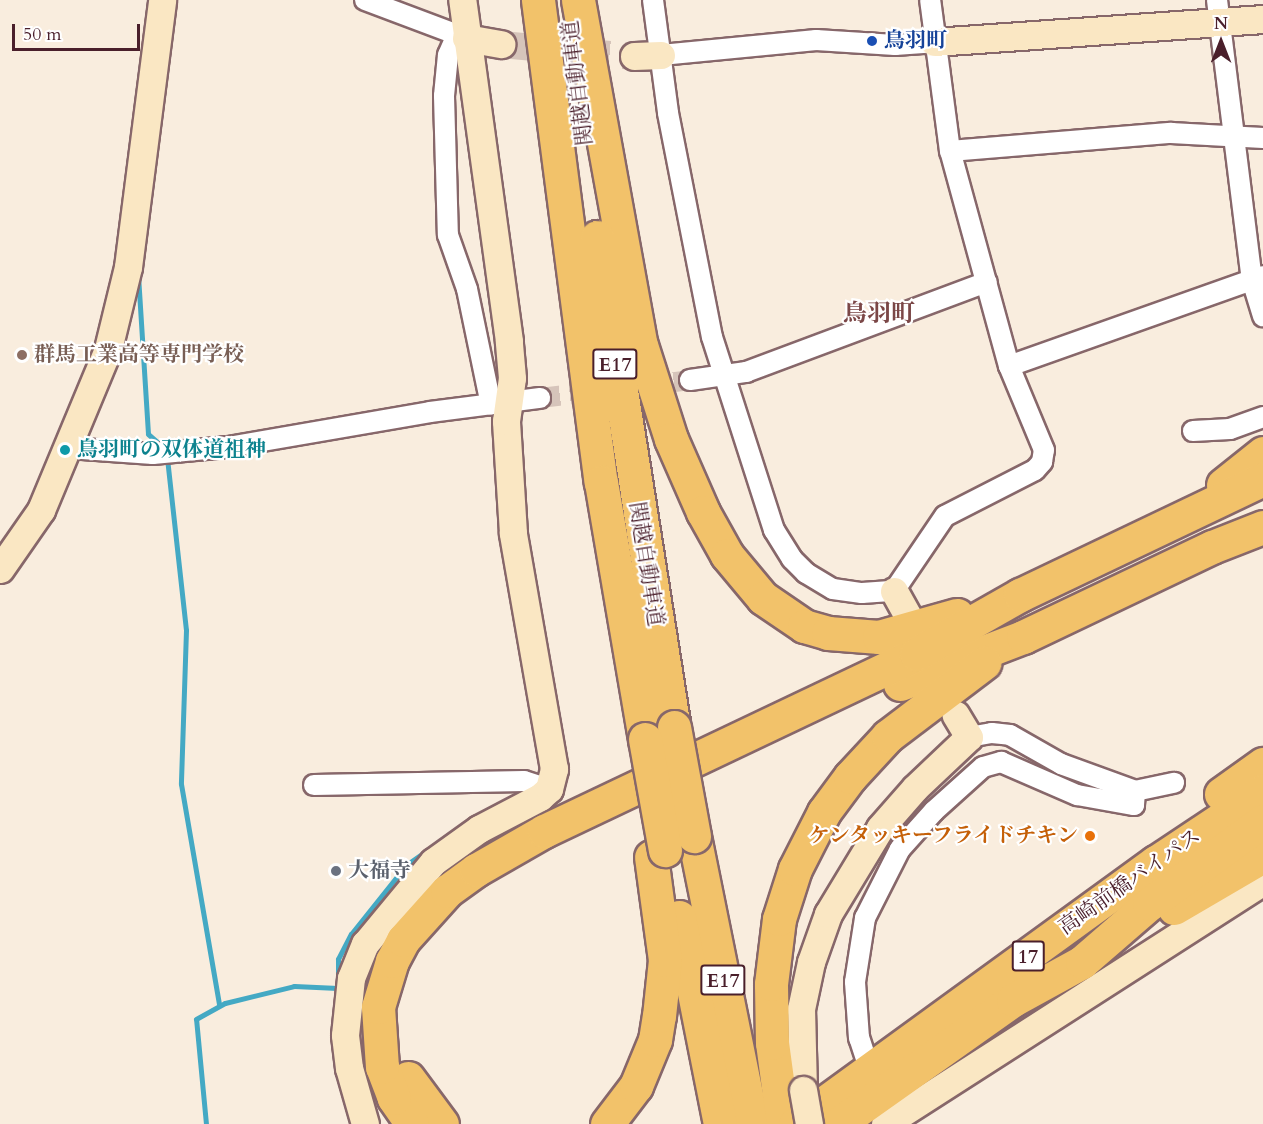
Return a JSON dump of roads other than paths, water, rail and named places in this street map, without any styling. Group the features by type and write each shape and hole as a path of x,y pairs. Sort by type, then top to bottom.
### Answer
{"highway":[{"name":"関越自動車道","path":"538,0 638,745 658,854 720,1124"},
{"name":"関越自動車道","path":"568,0 612,346 674,727 752,1124"},
{"path":"578,0 641,345 671,439 703,512 727,555 746,581 786,615 804,626 851,637 895,634 1020,595"},
{"path":"1194,510 1263,453"},
{"path":"412,1124 394,1098 382,1067 378,1007 392,961 403,940 447,891 523,842 916,654 1020,595 1263,479"},
{"path":"1212,547 1263,506"},
{"path":"442,1124 417,1095 406,1076 398,1026 411,971 434,935 457,911 491,884 534,860 907,681 1023,637 1212,547 1263,527"},
{"path":"794,1114 772,1043 771,984 778,919 804,848 824,812 888,736 1023,637"},
{"path":"1156,862 1184,821 1263,764"},
{"name":"高崎前橋バイパス","path":"794,1114 869,1068 1156,862 1263,791"},
{"name":"高崎前橋バイパス","path":"838,1124 1013,1000 1082,962 1149,904 1263,821"},
{"path":"607,1124 636,1086 655,1040 665,960 658,854"},
{"path":"1082,962 1262,877"}],"street":[{"path":"0,569 41,510 108,349 128,267 162,0"},
{"path":"365,0 461,38 501,44"},
{"path":"462,0 461,38 502,283 512,378 500,403"},
{"path":"653,0 688,222 724,377 774,530 792,559 806,573 834,589 862,593 894,591"},
{"path":"894,591 945,516 1035,470 1042,462 1044,450 1009,366 950,151 930,0"},
{"path":"634,56 816,40 895,45 934,42 1218,11 1263,19"},
{"path":"1218,11 1233,138 1263,316"},
{"path":"365,1124 349,1068 345,1035 351,978 365,944 433,862 479,829 523,807 549,789 553,756 513,533 506,421 467,289 448,235 444,96 448,55 461,38"},
{"path":"950,151 1171,133 1263,138"},
{"path":"1009,366 1257,278"},
{"path":"690,380 724,377 987,282"},
{"path":"68,448 153,454 228,447 540,398"},
{"path":"1193,431 1230,429 1263,417"},
{"path":"894,591 909,618"},
{"path":"794,1114 801,1009 811,962 839,892 880,828 915,788 962,726 1010,735 1060,764 1135,791 1174,783"},
{"path":"869,1068 862,1053 857,1017 859,947 871,902 900,849 958,788 994,762 1008,763 1057,789 1125,805 1134,805 1135,791"},
{"path":"314,785 524,781 549,789"},
{"path":"880,828 900,849"},
{"path":"885,1124 1262,877"}],"waterway":[{"path":"138,275 148,434 163,447"},
{"path":"167,458 186,630 181,784 219,1005"},
{"path":"206,1124 196,1019 225,1003 294,986 338,988 338,959 351,934 406,865 466,823"}],"tunnel":[{"path":"501,44 634,56"},
{"path":"644,386 690,380"},
{"path":"540,398 600,391"}],"place":[{"name":"鳥羽町","path":"872,41"},
{"name":"群馬工業高等専門学校","path":"22,355"},
{"name":"鳥羽町の双体道祖神","path":"65,450"},
{"name":"ケンタッキーフライドチキン","path":"1090,836"},
{"name":"大福寺","path":"336,871"}],"district":[{"name":"鳥羽町","path":"879,314"}]}
